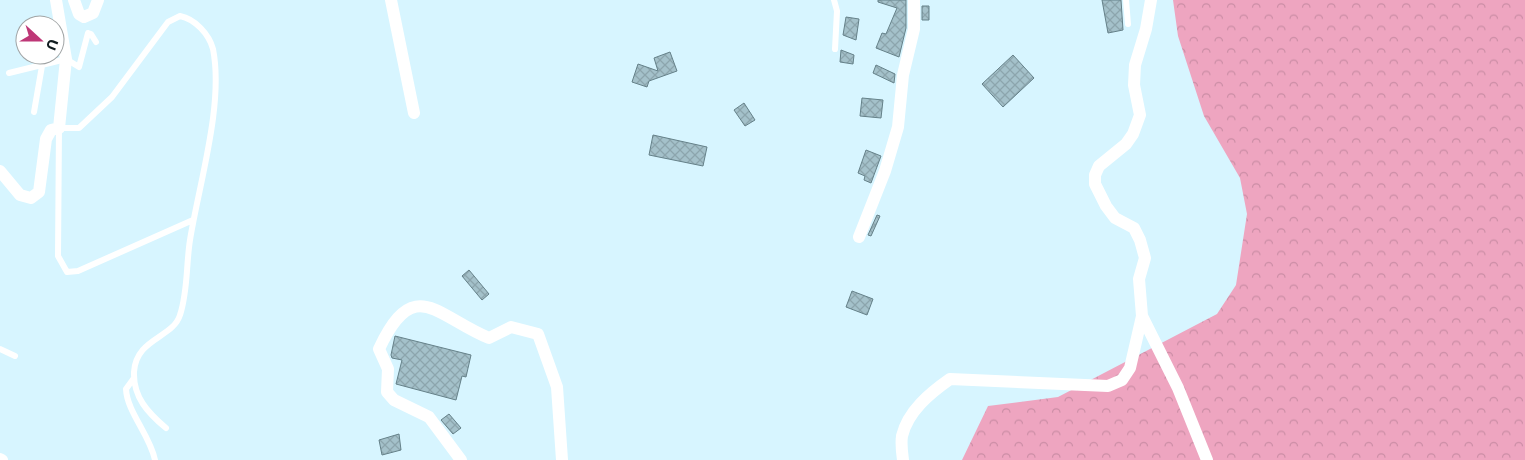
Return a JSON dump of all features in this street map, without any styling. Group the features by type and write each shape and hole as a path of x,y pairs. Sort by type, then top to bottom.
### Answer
{"street":[{"path":"0,171 20,195 31,198 36,196 41,186 46,139 52,130 59,128 66,59 56,0"},
{"path":"74,0 80,14 84,17 93,13 98,0"},
{"path":"391,0 414,113"},
{"path":"859,237 885,171 898,127 903,75 914,29 914,0"},
{"path":"902,460 902,437 910,416 932,391 950,379 1108,386 1122,380 1130,368 1142,316 1139,279 1146,258 1134,228 1115,218 1106,206 1095,184 1095,174 1099,166 1126,144 1138,124 1140,108 1134,85 1135,66 1146,29 1151,0"},
{"path":"461,460 429,417 394,400 387,392 388,369 379,349 388,329 397,318 417,307 432,307 460,325 489,338 511,327 538,334 557,386 562,460"},
{"path":"1142,316 1178,388 1207,460"}],"lane":[{"path":"834,0 837,12 835,49"},
{"path":"1126,0 1128,24"},
{"path":"166,428 145,408 139,399 134,369 144,349 152,339 176,324 180,316 187,281 193,220 212,116 216,75 212,48 208,37 192,21 185,17 174,17 104,106 79,128 59,128 58,256 67,272 78,271 193,220"},
{"path":"9,74 66,59 79,67 88,34 91,34 96,42"},
{"path":"34,112 42,66"},
{"path":"0,349 15,356"},
{"path":"134,378 126,389 126,400 147,435 155,460"}],"green space":[{"path":"1173,0 1525,0 1525,460 962,460 988,406 1058,397 1217,314 1236,285 1247,214 1240,178 1204,116 1178,36"}],"building":[{"path":"878,0 906,0 906,28 899,57 876,48 882,33 886,34 897,8 878,2"},
{"path":"1102,0 1121,0 1123,30 1108,33"},
{"path":"922,6 929,6 929,20 922,20"},
{"path":"846,17 859,19 856,40 843,35"},
{"path":"841,50 854,55 853,64 840,62"},
{"path":"670,52 677,71 649,81 647,87 632,82 638,64 658,71 654,58"},
{"path":"1013,55 1034,78 1003,107 982,84"},
{"path":"876,65 895,74 894,83 873,73"},
{"path":"862,98 883,100 881,118 860,116"},
{"path":"744,103 755,120 745,126 734,110"},
{"path":"653,135 707,147 703,166 649,155"},
{"path":"866,150 881,156 871,183 864,180 865,176 858,173"},
{"path":"877,215 880,216 871,236 868,235"},
{"path":"469,270 489,294 482,300 462,276"},
{"path":"852,291 873,299 867,315 846,307"},
{"path":"395,336 471,355 466,377 462,376 456,400 396,384 402,360 392,358 391,355"},
{"path":"449,414 461,428 453,434 441,420"},
{"path":"399,434 401,450 382,455 379,440"}]}
